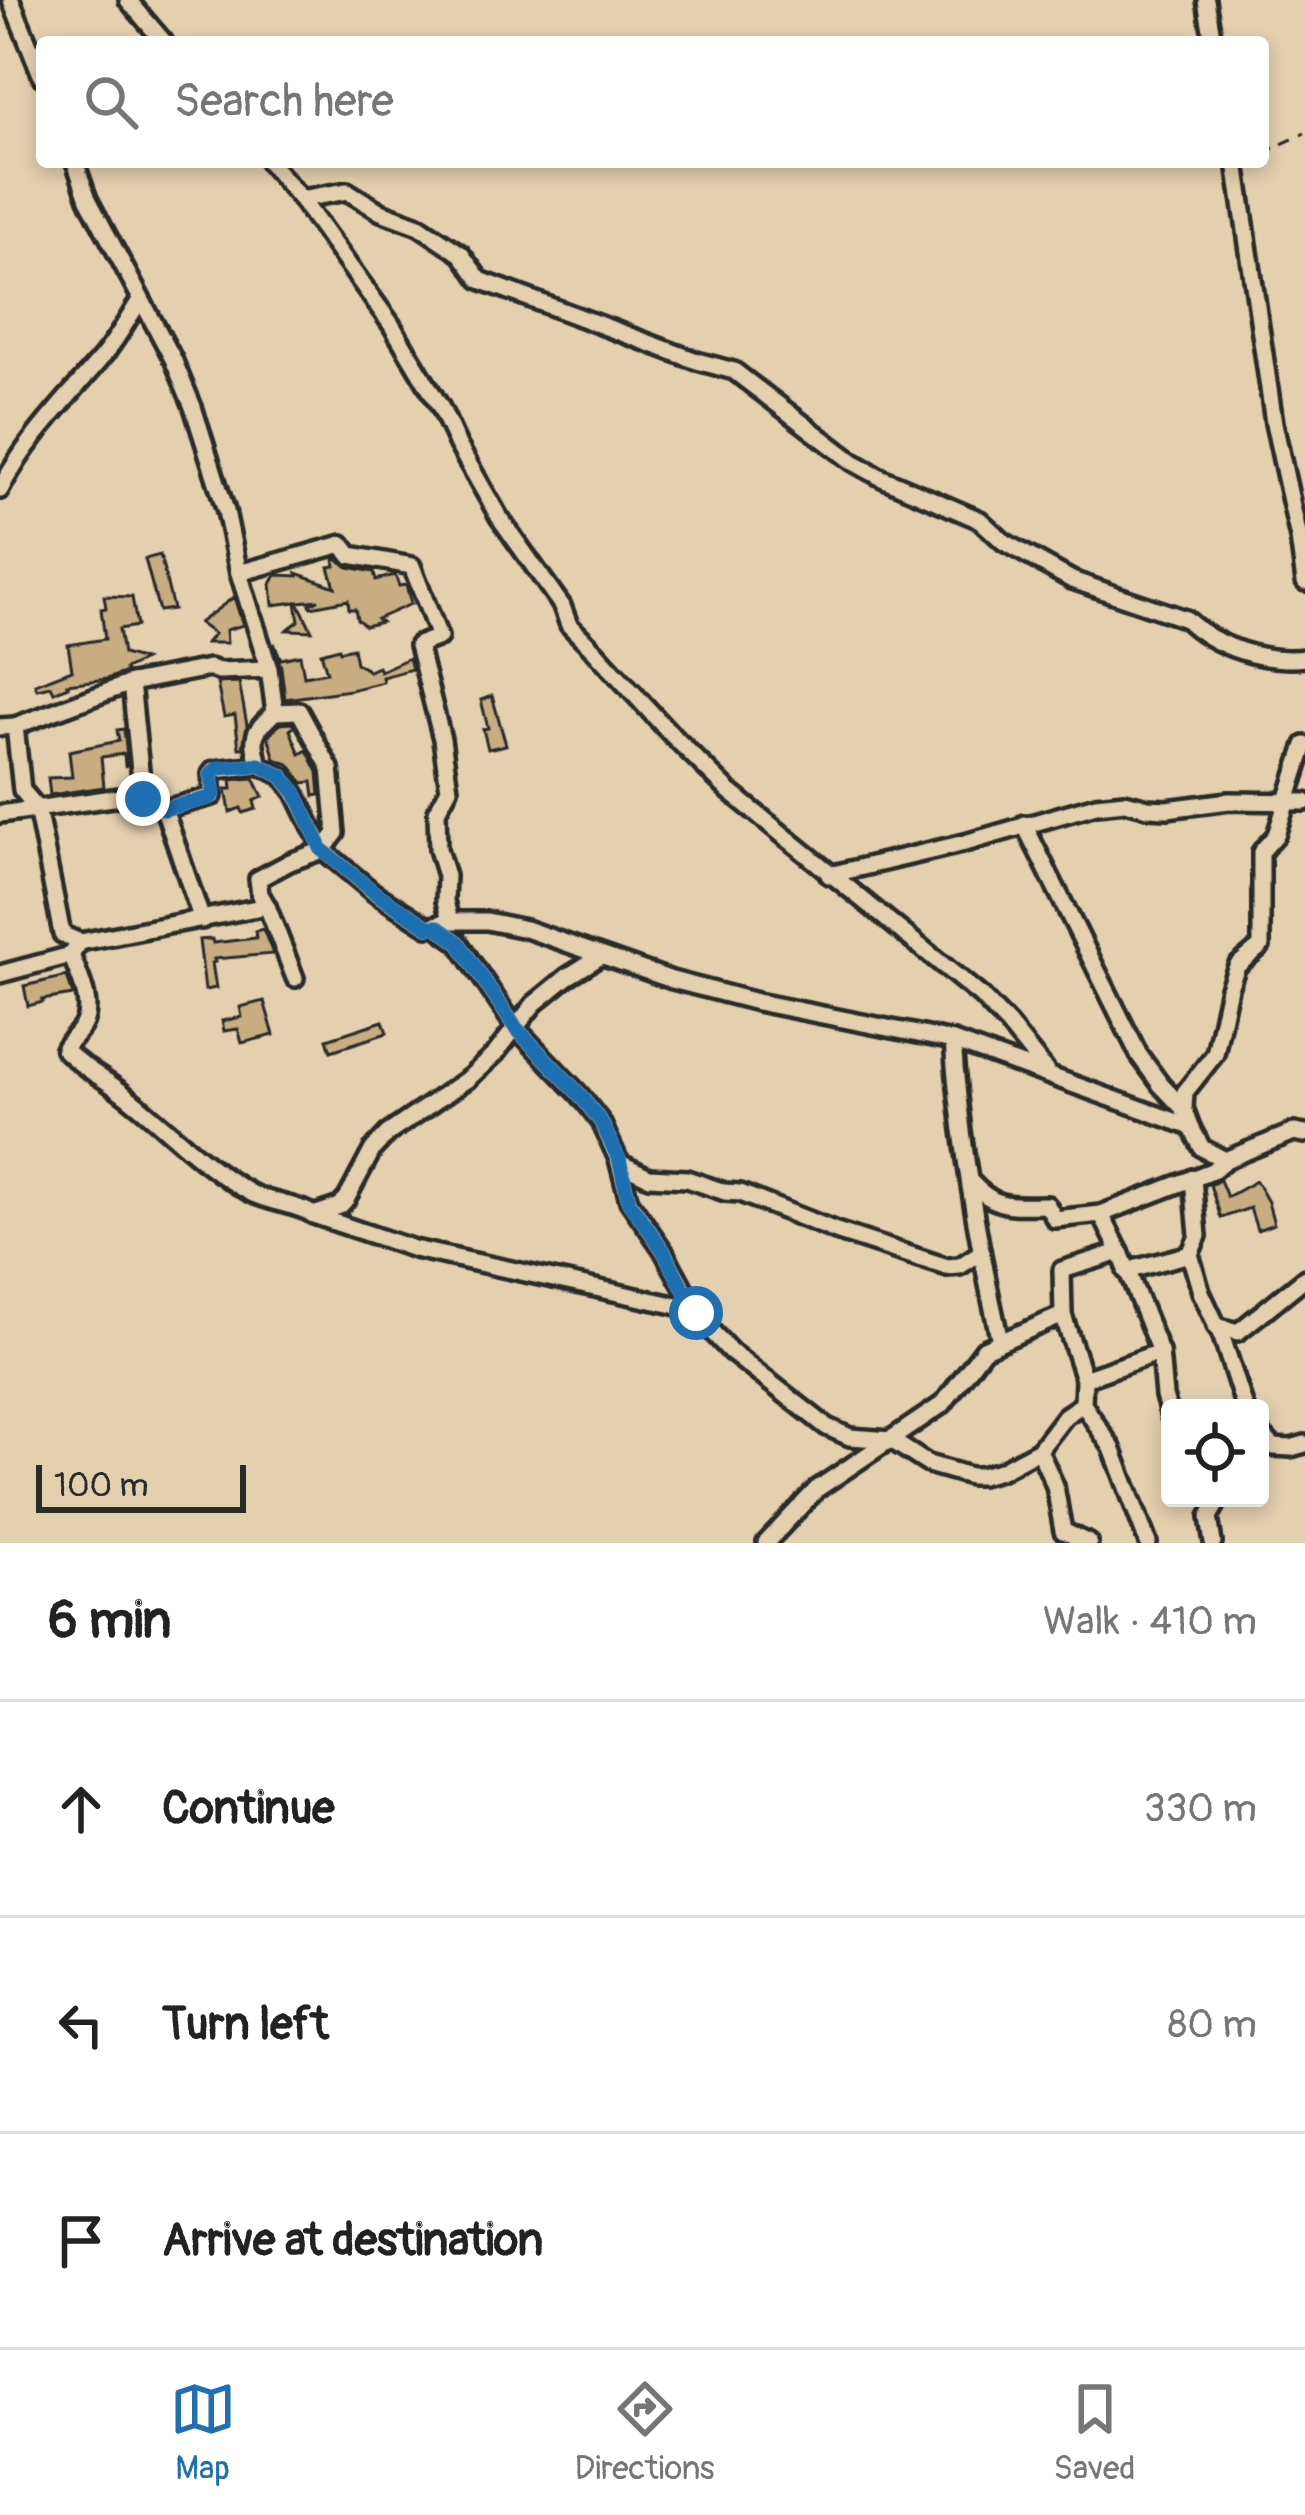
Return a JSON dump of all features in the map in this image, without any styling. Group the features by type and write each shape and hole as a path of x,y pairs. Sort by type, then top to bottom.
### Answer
{"street":[{"path":"11,0 36,61"},
{"path":"128,0 159,36"},
{"path":"1206,0 1212,36"},
{"path":"77,168 88,199 194,407 269,669 275,712"},
{"path":"274,168 391,323 500,517 562,606 569,625 729,791 981,996 1048,1074"},
{"path":"1237,168 1274,419 1305,582"},
{"path":"301,199 347,190 381,212 419,226 461,254 480,280 734,371 853,462 980,520 1004,542 1072,580 1186,619 1221,645 1291,660 1305,658"},
{"path":"0,490 44,423 104,355 140,300"},
{"path":"239,573 342,544 350,555 412,566 439,638 418,645 449,789 437,811 438,849 446,876 443,924 515,1027 593,1111 620,1163 629,1202 663,1250 696,1313 731,1352 837,1433 891,1440 928,1464 970,1476 1000,1471 1039,1450 1065,1416 1083,1404"},
{"path":"269,669 209,668 131,683 5,724 22,790 37,808 62,934 76,948 88,1004 82,1027 64,1049 80,1066 122,1091 216,1172 270,1202 306,1209 414,1250 696,1313"},
{"path":"131,683 143,799"},
{"path":"259,765 252,740 256,730 275,712 299,711 330,768 336,833 322,850 258,879 295,978"},
{"path":"1184,1108 1187,1088 1216,1051 1238,966 1261,946 1262,852 1276,836 1305,745"},
{"path":"0,814 119,797 143,799 164,809 213,796 214,770 259,765 282,776 296,793 322,850 428,927 487,921 526,929 671,980 953,1041 1191,1127"},
{"path":"829,874 1096,805 1118,802 1167,809 1228,801 1305,802"},
{"path":"164,809 202,920"},
{"path":"1024,824 1139,1055 1184,1108 1202,1148 1226,1160"},
{"path":"0,974 76,948 267,906"},
{"path":"313,1215 340,1207 387,1134 469,1078 542,997 601,956"},
{"path":"953,1041 958,1110 980,1252 1000,1342"},
{"path":"971,1182 987,1199 1002,1205 1047,1205 1053,1218 1101,1214 1301,1131"},
{"path":"620,1163 649,1177 687,1179 740,1193 947,1267 960,1266 980,1252"},
{"path":"1192,1178 1198,1236 1190,1254 1242,1399"},
{"path":"1101,1214 1160,1352 1165,1399"},
{"path":"1120,1252 1062,1270 1063,1315 1084,1379 1083,1404 1109,1442 1148,1543"},
{"path":"1126,1271 1190,1254"},
{"path":"1216,1326 1238,1332 1305,1278"},
{"path":"766,1543 817,1489 944,1404 983,1349 1063,1315"},
{"path":"1084,1379 1160,1352"},
{"path":"1269,1442 1274,1447 1305,1444"},
{"path":"1039,1450 1055,1486 1063,1531 1089,1543"},
{"path":"1214,1507 1209,1516 1214,1543"}],"path":[{"path":"1269,150 1305,133"}],"building":[{"path":"160,555 173,609 159,611 145,559"},
{"path":"337,558 348,567 374,572 376,580 395,575 399,586 406,585 411,604 365,626 355,609 349,609 348,600 311,607 319,600 298,602 312,631 287,630 299,621 296,602 273,605 271,584 276,575 297,573 335,587 329,567 335,566"},
{"path":"104,596 132,597 137,626 119,629 123,654 144,660 107,679 67,684 54,692 51,686 37,689 35,684 72,670 68,645 105,639"},
{"path":"234,597 243,625 226,630 227,643 206,643 214,634 199,623"},
{"path":"274,643 281,659 300,655 304,676 327,672 321,653 339,648 353,648 356,663 369,671 409,658 412,669 350,690 285,699"},
{"path":"239,682 247,725 243,748 239,748 235,715 224,717 217,683"},
{"path":"492,696 506,745 488,749 481,700"},
{"path":"292,723 290,730 300,754 307,750 318,772 320,795 314,796 312,782 303,783 289,764 275,759 268,736 280,724"},
{"path":"124,729 128,766 124,754 101,757 104,787 50,795 48,778 72,777 69,751 119,741 117,730"},
{"path":"254,778 263,797 254,801 256,809 230,812 226,789 232,789 231,780"},
{"path":"263,929 273,954 214,959 216,988 205,990 199,940 256,938 255,931"},
{"path":"67,976 73,995 28,1006 24,986"},
{"path":"264,1001 274,1035 242,1043 238,1029 224,1031 222,1021 242,1017 240,1007"},
{"path":"383,1021 387,1033 331,1051 327,1039"},
{"path":"1220,1180 1227,1197 1256,1181 1274,1224 1257,1230 1250,1208 1221,1218 1210,1185"}],"route":[{"path":"143,799 164,809 210,798 214,794 211,774 218,768 259,765 282,776 296,793 322,850 374,892 458,942 515,1027 593,1111 619,1159 629,1202 663,1250 696,1313"}]}
